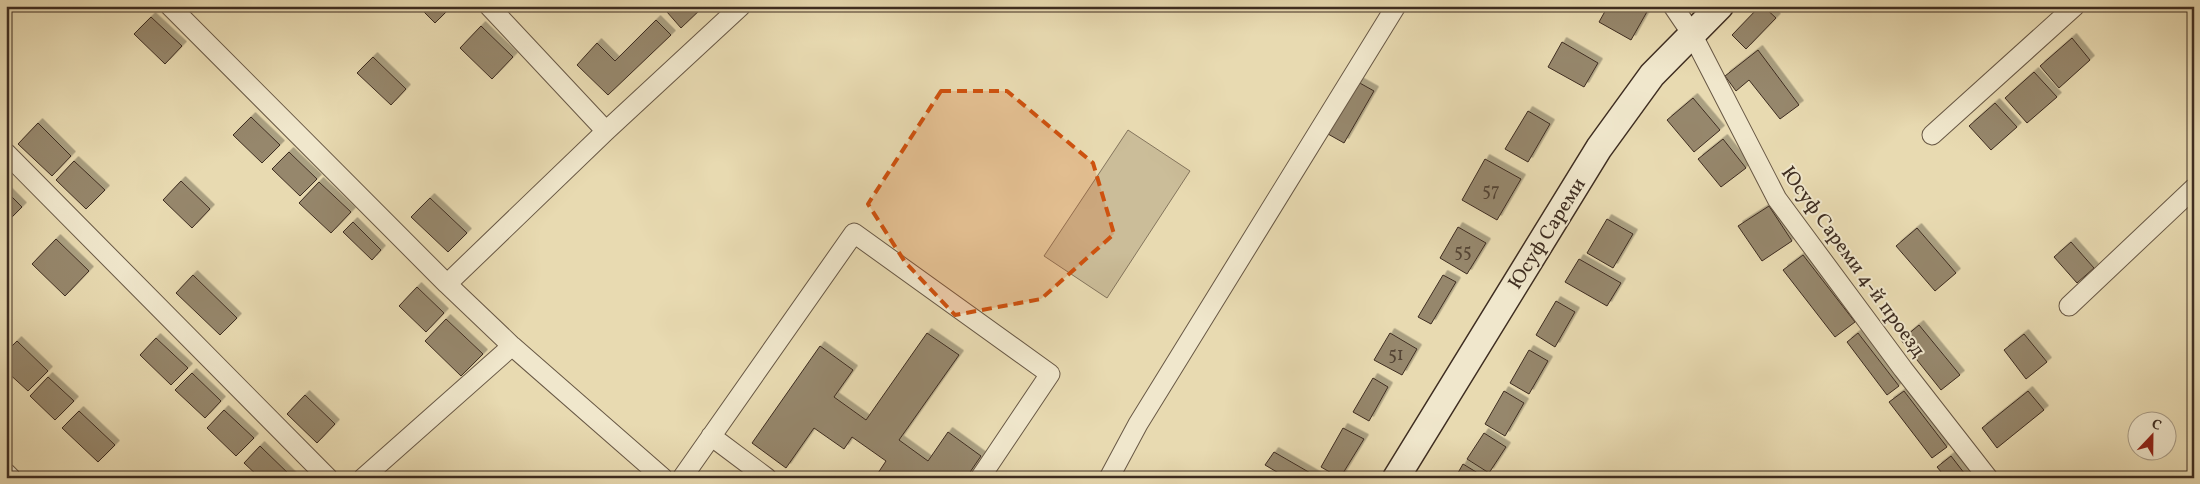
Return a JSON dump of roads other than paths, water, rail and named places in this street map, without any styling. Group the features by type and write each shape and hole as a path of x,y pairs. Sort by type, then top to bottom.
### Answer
{"main road":[{"name":"Юсуф Сареми","path":"1396,478 1599,148 1652,75 1720,6"}],"street":[{"path":"170,6 447,284 512,346 663,478"},
{"path":"489,6 606,131"},
{"path":"447,284 606,131 741,6"},
{"path":"1109,478 1138,424 1396,6"},
{"name":"Юсуф Сареми 4-й проезд","path":"1673,6 1692,34 1777,199 1903,369 1988,478"},
{"path":"1932,135 2074,6"},
{"path":"6,153 328,478"},
{"path":"2069,306 2194,188"},
{"path":"682,478 854,233 1050,374 980,478"},
{"path":"363,478 512,346"},
{"path":"711,436 767,478"},
{"path":"6,473 11,478"}]}
